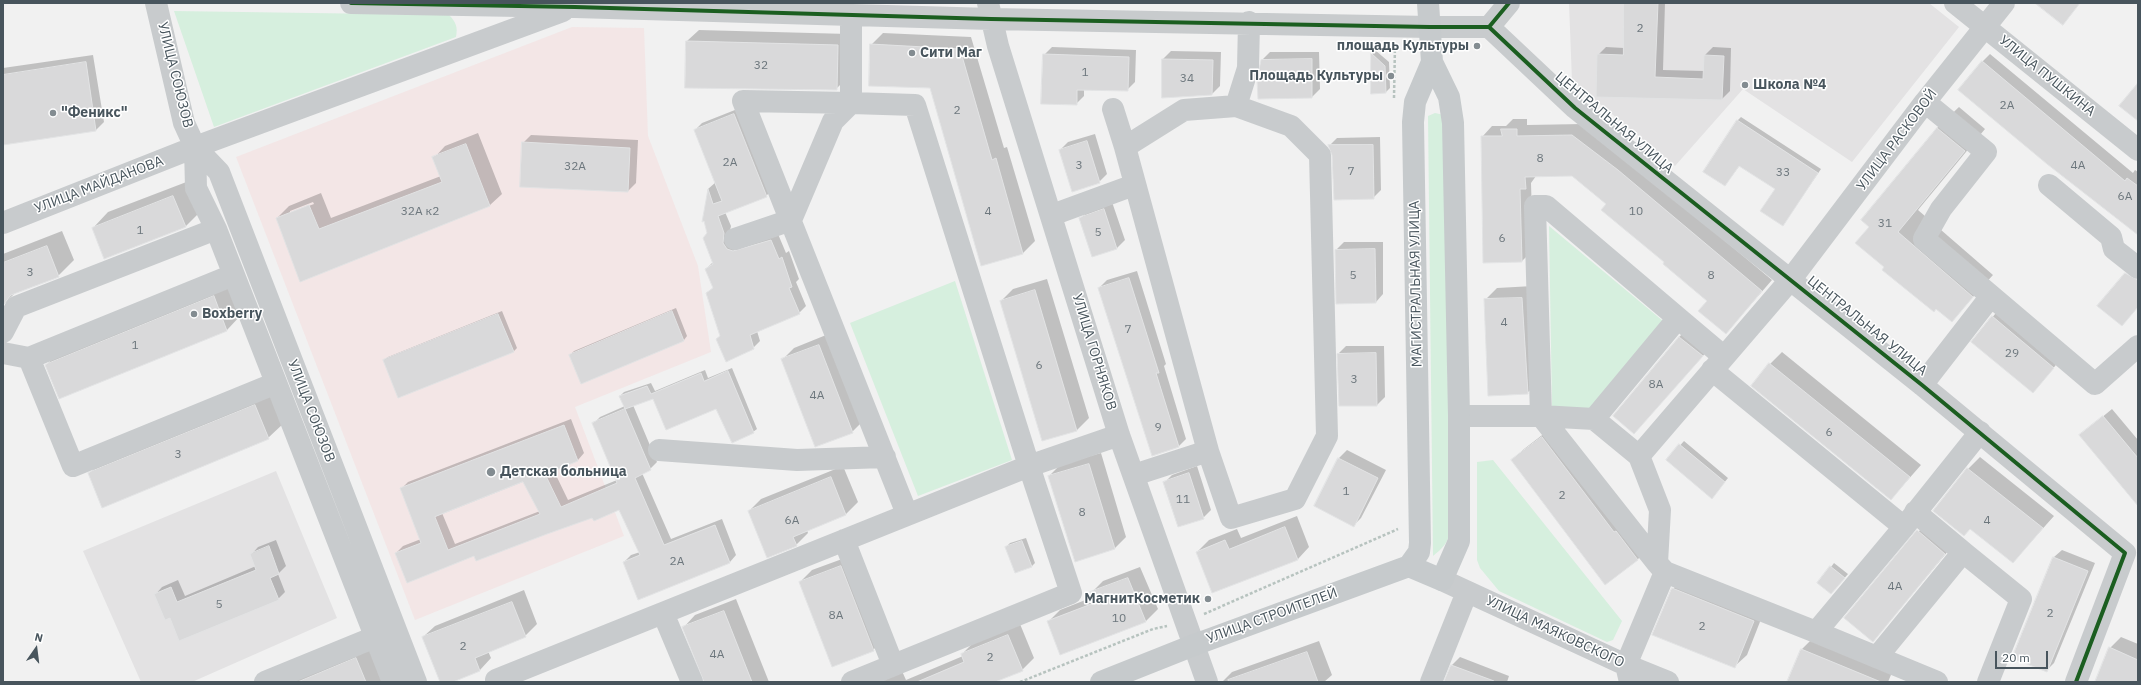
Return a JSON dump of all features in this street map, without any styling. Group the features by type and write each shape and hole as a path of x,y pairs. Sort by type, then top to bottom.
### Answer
{"main road":[{"name":"МАГИСТРАЛЬНАЯ УЛИЦА","path":"1409,566 1419,552 1420,543 1414,122 1415,102 1432,62 1428,3"},
{"path":"1409,566 1442,580 1459,541 1459,416 1453,123 1449,97 1432,62"},
{"name":"УЛИЦА СТРОИТЕЛЕЙ","path":"1102,682 1194,645 1409,566"}],"street":[{"name":"УЛИЦА СОЮЗОВ","path":"156,3 184,123 196,147 219,172 416,682"},
{"path":"351,3 809,9 851,15 990,11 1248,22 1430,27 1489,27 1509,3"},
{"name":"УЛИЦА ПУШКИНА","path":"1956,3 2138,150"},
{"name":"УЛИЦА РАСКОВОЙ","path":"1639,456 1791,279 1925,102 2004,3"},
{"name":"УЛИЦА МАЙДАНОВА","path":"3,222 196,147 575,5"},
{"name":"УЛИЦА ГОРНЯКОВ","path":"990,11 1119,435 1207,682"},
{"path":"735,240 791,220 833,121 851,103 851,15"},
{"path":"1236,106 1248,68 1248,22"},
{"name":"ЦЕНТРАЛЬНАЯ УЛИЦА","path":"1489,27 1575,108 1791,279 1980,432 2125,553 2076,682"},
{"path":"852,682 1070,593 915,106 743,101 907,514"},
{"path":"1925,102 1986,152 1941,209 1924,239 2095,384 2138,346"},
{"path":"1113,109 1125,147 1134,185 1208,451 1231,518 1295,499 1327,436 1320,155 1291,126 1236,106 1184,110 1125,147"},
{"name":"УЛИЦА СОЮЗОВ","path":"196,147 196,188 216,229 393,682"},
{"path":"1052,215 1134,185"},
{"path":"2049,185 2111,237 2114,249 2138,268"},
{"path":"1937,682 1661,568 1541,416 1535,206 1546,206 1678,318 1718,363 1909,520 1963,552 2022,599 1988,682"},
{"path":"3,332 16,307 216,229"},
{"path":"3,353 29,358 233,274"},
{"path":"1922,385 1991,296"},
{"path":"1594,419 1678,318"},
{"path":"29,358 72,466 276,383"},
{"path":"1459,416 1541,416 1594,419 1639,456 1660,510 1661,568 1628,673"},
{"path":"1816,632 1980,432"},
{"path":"497,682 496,680 907,514 1029,466 1119,435"},
{"path":"660,450 797,460 885,457"},
{"path":"1134,475 1208,451"},
{"path":"844,540 893,665"},
{"path":"345,560 365,551"},
{"path":"1877,657 1963,552"},
{"name":"УЛИЦА МАЯКОВСКОГО","path":"1442,580 1628,673 1668,682"},
{"path":"1431,682 1467,592"},
{"path":"663,613 692,682"},
{"path":"265,682 375,637"}],"shaded area":[{"name":"Школа №4","path":"1569,3 1929,3 1959,27 1852,162 1743,89 1675,166 1572,81"},
{"path":"572,27 644,28 648,136 698,266 711,352 575,407 624,536 415,620 236,157"},
{"path":"276,471 337,618 192,682 141,682 83,551"}],"green space":[{"path":"174,11 449,15 457,27 457,33 456,37 214,127"},
{"path":"1435,113 1444,115 1450,530 1444,545 1433,556 1428,116"},
{"path":"1549,226 1663,321 1591,409 1552,407"},
{"path":"955,281 1012,460 918,496 850,323"},
{"path":"1493,460 1622,621 1613,640 1607,642 1499,591 1480,568 1477,560 1477,462"}],"building":[{"path":"1624,3 1658,3 1655,77 1703,79 1704,55 1724,56 1722,100 1596,97 1597,54 1623,55"},
{"path":"2035,3 2080,3 2063,25"},
{"path":"686,41 838,45 837,90 685,88"},
{"path":"870,44 960,49 992,160 996,158 1023,254 981,266 930,88 869,86"},
{"path":"1371,53 1385,66 1386,93 1371,94"},
{"path":"1043,54 1129,57 1128,91 1077,90 1077,105 1041,104"},
{"path":"1162,59 1213,60 1212,95 1162,98"},
{"path":"1312,59 1312,98 1258,99 1257,80 1261,60"},
{"path":"1982,61 2125,181 2127,178 2138,186 2138,235 2047,164 1958,90"},
{"path":"86,62 96,131 3,145 3,75"},
{"path":"2138,83 2138,121 2119,106"},
{"path":"734,114 767,197 718,216 724,233 723,243 727,249 733,251 771,240 779,259 782,257 792,287 789,288 800,314 750,335 754,349 726,362 716,339 720,336 706,293 713,288 705,269 713,264 703,238 707,233 704,221 702,222 708,189 713,204 722,201 694,130"},
{"path":"1737,120 1818,173 1783,226 1760,211 1775,189 1739,166 1725,186 1703,172"},
{"path":"1937,128 1965,151 1898,232 1973,297 1952,322 1936,309 1934,312 1882,270 1884,267 1855,243 1869,227 1861,220"},
{"path":"1501,129 1517,129 1517,136 1572,135 1618,170 1762,291 1726,334 1698,311 1707,301 1663,264 1664,262 1601,210 1606,204 1572,176 1525,177 1526,189 1520,189 1522,262 1483,263 1481,136 1502,136"},
{"path":"1087,141 1100,183 1072,192 1059,150"},
{"path":"522,142 630,148 628,192 520,187"},
{"path":"466,144 490,206 300,282 276,218 309,205 319,229 442,182 432,157"},
{"path":"1328,145 1373,145 1374,199 1334,200 1332,155"},
{"path":"173,196 186,227 104,259 92,228"},
{"path":"1104,209 1117,249 1092,257 1079,218"},
{"path":"47,246 59,277 11,295 3,305 3,263"},
{"path":"1375,249 1376,303 1336,304 1335,250"},
{"path":"2125,273 2138,280 2138,307 2122,326 2097,306"},
{"path":"1129,278 1159,373 1156,373 1179,447 1152,456 1098,288"},
{"path":"1035,290 1077,431 1042,441 1000,301"},
{"path":"214,296 227,331 59,399 45,365"},
{"path":"1522,298 1528,394 1488,396 1484,299"},
{"path":"672,311 684,341 581,384 569,355"},
{"path":"498,314 514,352 398,398 383,360"},
{"path":"1992,316 2054,368 2033,393 1971,342"},
{"path":"1679,337 1703,356 1634,434 1613,416"},
{"path":"819,345 853,433 815,447 781,359"},
{"path":"1376,353 1377,406 1339,406 1337,354"},
{"path":"1769,363 1910,477 1891,500 1751,386"},
{"path":"728,371 754,433 732,443 716,409 666,430 653,399 625,409 619,396 647,386 651,394 701,373 704,381"},
{"path":"255,405 269,439 102,508 88,473"},
{"path":"625,409 651,470 635,478 664,545 715,525 730,563 638,600 623,562 640,555 619,510 594,521 592,518 476,561 474,556 407,583 395,553 421,543 400,488 564,425 578,461 545,474 561,507 617,483 592,423","holes":["523,482 540,514 448,550 435,517"]},
{"path":"2103,416 2138,458 2138,506 2079,435"},
{"path":"1542,437 1614,532 1616,531 1638,560 1605,585 1511,460"},
{"path":"1679,444 1725,482 1712,499 1666,460"},
{"path":"1338,458 1378,478 1354,527 1314,506"},
{"path":"1089,464 1115,549 1075,562 1048,476"},
{"path":"1967,468 2043,528 2013,563 1970,529 1964,536 1933,511"},
{"path":"1189,473 1204,519 1178,527 1163,482"},
{"path":"831,477 846,515 793,537 797,546 767,558 748,511"},
{"path":"1285,527 1298,560 1212,593 1196,552 1225,540 1229,549"},
{"path":"1917,530 1945,554 1873,642 1844,618"},
{"path":"1022,541 1032,567 1015,573 1005,547"},
{"path":"269,546 279,574 270,578 279,600 179,641 170,618 165,620 154,594 171,587 177,602 256,570 250,554"},
{"path":"2053,557 2088,571 2047,672 2012,658"},
{"path":"841,566 874,651 832,667 799,582"},
{"path":"1830,566 1845,578 1831,594 1817,583"},
{"path":"1128,578 1146,622 1060,655 1047,621 1094,603 1090,592"},
{"path":"1672,588 1754,621 1735,668 1652,635"},
{"path":"512,602 526,637 475,658 480,671 453,682 440,682 422,637"},
{"path":"724,611 752,682 704,682 682,627"},
{"path":"1008,635 1023,671 995,682 917,682 964,662 961,654"},
{"path":"2109,647 2138,660 2138,682 2095,682"},
{"path":"1801,649 1881,682 1787,682"},
{"path":"1307,652 1318,682 1229,682 1228,680"},
{"path":"356,658 366,682 298,682"},
{"path":"1451,665 1494,681 1494,682 1444,682"}],"cycle path":[{"path":"351,3 575,7 991,19 1430,27 1489,27 1509,3"},
{"path":"1489,27 1575,108 1922,385 2125,553 2076,682"}],"place":[{"name":"площадь Культуры","path":"1477,46"},
{"name":"Сити Маг","path":"912,53"},
{"name":"Площадь Культуры","path":"1391,76"},
{"name":"Школа №4","path":"1745,85"},
{"name":"\"Феникс\"","path":"53,113"},
{"name":"Boxberry","path":"194,314"},
{"name":"Детская больница","path":"491,472"},
{"name":"МагнитКосметик","path":"1208,599"}]}
